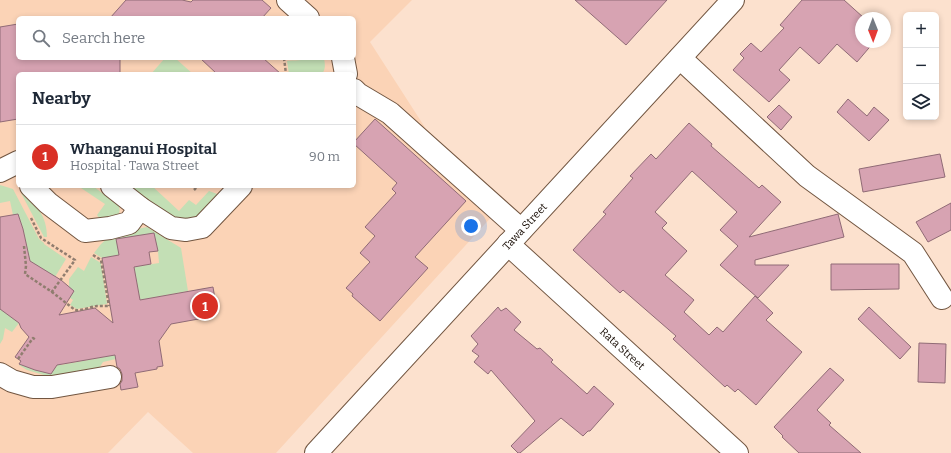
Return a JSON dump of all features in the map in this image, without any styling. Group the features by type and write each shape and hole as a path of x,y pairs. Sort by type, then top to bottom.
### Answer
{"street":[{"path":"288,0 306,16"},
{"name":"Tawa Street","path":"316,453 733,0"},
{"path":"680,58 807,176 913,253 942,298"},
{"path":"343,60 346,72"},
{"name":"Rata Street","path":"356,92 390,113 514,237 737,453"},
{"path":"34,188 48,203 85,231 110,228 129,223 140,208"},
{"path":"115,188 140,208 171,228 186,230 202,227 239,188"},
{"path":"0,374 12,381 33,387 52,387 110,377"}],"path":[{"path":"284,60 286,72"},
{"path":"41,238 75,260 52,293"},
{"path":"24,246 26,266 25,274 75,310 79,311 84,308 110,306 101,260 94,255"},
{"path":"17,360 33,338 36,340"}],"shaded area":[{"path":"0,0 412,0 370,42 426,129 506,201 276,453 193,453 148,412 108,453 0,453"}],"green space":[{"path":"163,60 177,60 191,72 153,72"},
{"path":"324,60 325,68 323,72 289,72 287,61"},
{"path":"0,185 13,189 39,239 66,259 55,277 29,264 25,239 18,215 13,215 10,201 0,203"},
{"path":"81,188 96,188 119,206 120,211 118,215 100,219 97,215 105,204"},
{"path":"127,188 154,188 179,211 189,200 196,205 209,191 220,195 201,215 191,219 176,220"},
{"path":"21,193 32,202 43,217 47,230 47,237 44,237"},
{"path":"147,227 181,248 188,291 140,300 134,267 159,263 158,251 102,258 94,253 112,234"},
{"path":"91,257 101,263 107,304 77,309 70,305 73,300 69,297 69,279 78,267 84,271"},
{"path":"0,307 19,323 12,332 5,328 3,339 0,344"},
{"path":"115,355 116,359 103,362 98,370 54,377 27,370 19,365 20,363 35,370 51,374 59,363 61,365"}],"building":[{"path":"126,0 182,0 191,2 193,0 262,0 271,8 264,16 112,16"},
{"path":"575,0 667,0 626,45"},
{"path":"802,0 844,0 857,12 855,12 855,48 869,48 857,62 837,44 819,64 800,47 779,70 790,80 769,102 733,70 744,58 740,54 751,43 761,52 784,28 780,25"},
{"path":"16,24 16,60 120,60 120,72 16,72 16,119 0,122 0,27"},
{"path":"202,60 265,60 279,72 215,72"},
{"path":"848,99 867,116 874,107 889,120 869,141 837,112"},
{"path":"779,105 792,117 781,130 767,117"},
{"path":"375,119 466,201 415,257 428,268 380,321 352,296 353,294 346,288 370,262 360,253 375,236 365,227 396,193 392,189 397,183 356,146 356,140"},
{"path":"689,123 712,144 711,146 759,188 762,185 781,202 749,237 838,214 844,237 755,260 755,265 789,265 758,298 720,265 738,246 720,230 737,212 692,171 655,212 667,223 662,228 687,251 665,275 694,300 684,312 709,335 717,327 723,332 755,296 773,313 766,320 802,352 756,405 738,389 735,392 727,385 725,387 673,339 676,336 623,290 620,293 573,250 606,214 603,212 633,178 630,176 651,154 656,159"},
{"path":"940,154 945,177 863,192 859,169"},
{"path":"951,203 951,230 928,242 916,222"},
{"path":"18,214 30,261 61,280 74,291 59,315 95,308 113,323 102,258 119,255 116,239 154,233 158,251 149,252 151,264 134,267 140,300 213,287 216,305 203,307 204,318 171,324 159,341 163,366 157,367 157,369 135,373 138,387 121,390 120,384 122,381 122,374 120,369 117,367 115,355 57,365 51,374 19,364 21,361 15,357 29,337 21,328 19,323 0,309 0,217"},
{"path":"831,264 899,264 899,289 831,290"},
{"path":"498,307 501,311 506,308 521,322 514,330 537,349 540,348 553,360 551,362 587,394 594,386 614,404 590,431 583,436 561,418 520,453 518,453 511,446 535,421 491,370 488,374 474,362 479,356 472,351 478,344 471,336"},
{"path":"869,307 911,347 900,359 858,319"},
{"path":"919,343 946,344 945,383 918,382"},
{"path":"830,368 844,380 817,410 831,423 829,425 861,453 799,453 774,427"}],"place":[{"name":"Whanganui Hospital","path":"205,306"}]}
